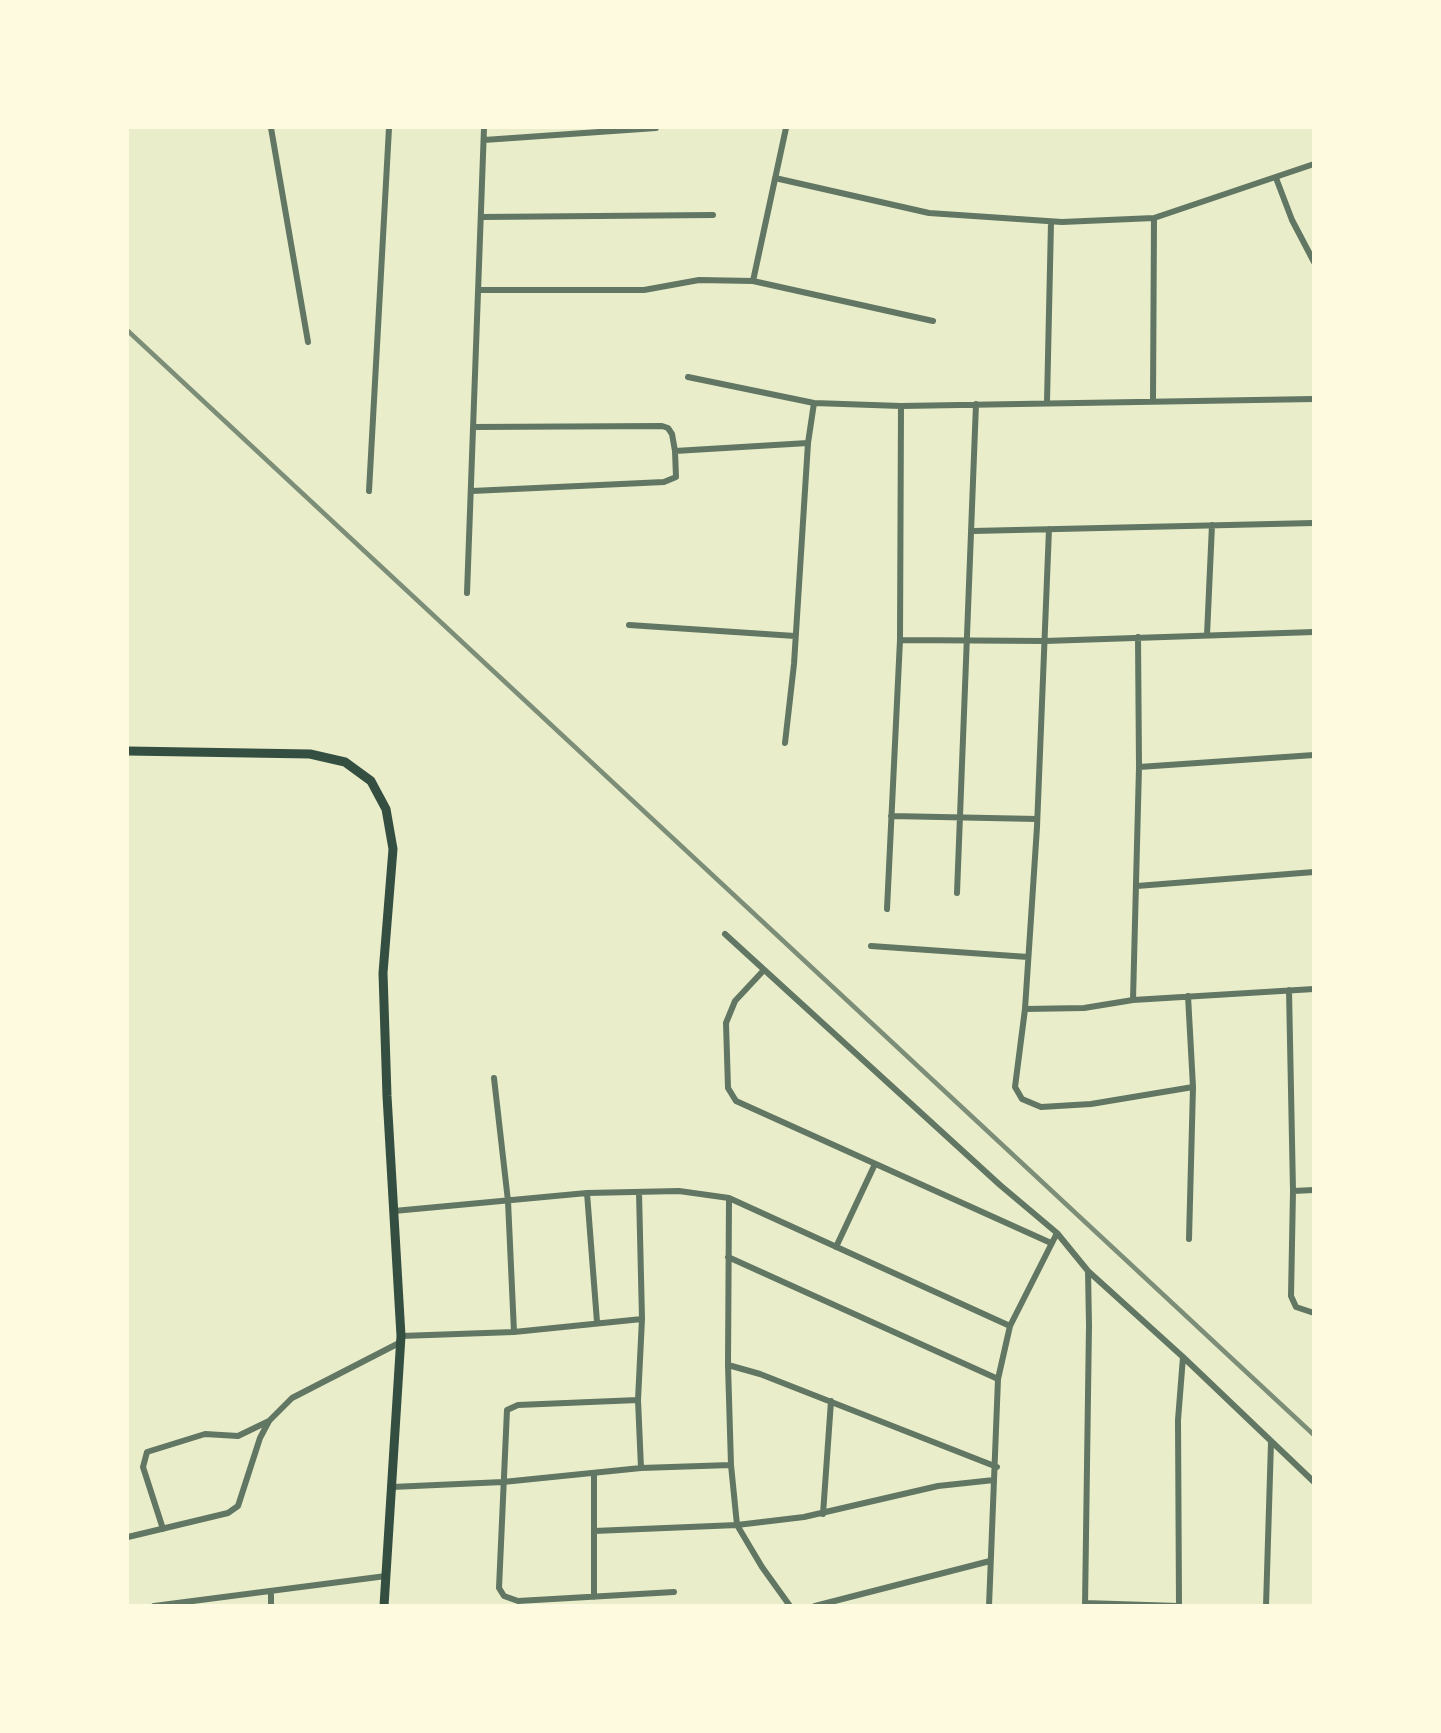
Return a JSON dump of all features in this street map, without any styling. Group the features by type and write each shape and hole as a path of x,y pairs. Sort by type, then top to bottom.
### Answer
{"main road":[{"path":"128,751 310,754 345,762 371,780 386,809 393,849 383,973 401,1339 384,1605"}],"street":[{"path":"271,128 308,342"},
{"path":"369,491 389,128"},
{"path":"467,593 484,128"},
{"path":"484,140 657,128"},
{"path":"753,281 786,128"},
{"path":"775,178 929,213 1051,222 1154,218 1314,164"},
{"path":"1276,178 1292,220 1314,262"},
{"path":"481,216 713,215"},
{"path":"1153,400 1154,218"},
{"path":"1047,402 1051,222"},
{"path":"478,290 644,290 699,280 753,281 933,321"},
{"path":"688,377 814,403 901,406 1314,399"},
{"path":"785,743 808,443 814,403"},
{"path":"957,893 965,641 973,531 976,404"},
{"path":"886,909 900,640 901,406"},
{"path":"472,491 664,482 676,477 672,434 668,428 662,426 473,427"},
{"path":"675,452 808,443"},
{"path":"973,531 1314,523"},
{"path":"1207,635 1212,525"},
{"path":"1049,529 1037,819 1025,1009 1016,1087 1022,1099 1041,1107 1069,1107 1193,1087"},
{"path":"629,625 795,636"},
{"path":"900,640 1045,641 1314,632"},
{"path":"1133,1000 1139,767 1138,638"},
{"path":"1139,767 1314,755"},
{"path":"891,816 1037,819"},
{"path":"1137,886 1314,872"},
{"path":"725,934 1000,1185 1057,1233 1088,1271 1183,1357 1314,1482"},
{"path":"871,946 1028,957"},
{"path":"763,970 728,1012 726,1023 728,1088 736,1101 1051,1243"},
{"path":"1025,1009 1084,1008 1133,1000 1314,989"},
{"path":"1289,990 1293,1191 1291,1296 1296,1307 1314,1313"},
{"path":"1188,996 1193,1087 1189,1239"},
{"path":"494,1078 508,1201 514,1332"},
{"path":"836,1247 875,1164"},
{"path":"1293,1191 1314,1190"},
{"path":"394,1211 587,1192 679,1191 729,1198 1010,1326"},
{"path":"587,1192 597,1322"},
{"path":"639,1192 642,1319 638,1400 641,1468"},
{"path":"729,1198 728,1365 731,1466 737,1525 762,1567 790,1605"},
{"path":"989,1605 998,1378 1010,1326 1057,1233"},
{"path":"728,1257 998,1378"},
{"path":"1088,1271 1085,1604 1178,1605 1178,1420 1183,1357"},
{"path":"128,1537 228,1513 238,1506 252,1453 269,1421 292,1398 401,1339 514,1332 642,1319"},
{"path":"728,1365 831,1401 996,1467"},
{"path":"638,1400 511,1407 506,1416 499,1588 504,1596 518,1601 674,1592"},
{"path":"823,1514 831,1401"},
{"path":"163,1529 143,1467 147,1452 205,1434 238,1436 269,1421"},
{"path":"1266,1605 1271,1442"},
{"path":"392,1487 503,1482 641,1468 731,1466"},
{"path":"594,1474 594,1597"},
{"path":"594,1531 737,1525 823,1514 938,1486 994,1480"},
{"path":"815,1605 990,1560"},
{"path":"154,1605 181,1604 386,1576"},
{"path":"271,1605 272,1591"}],"railway":[{"path":"128,331 1314,1435"}]}
